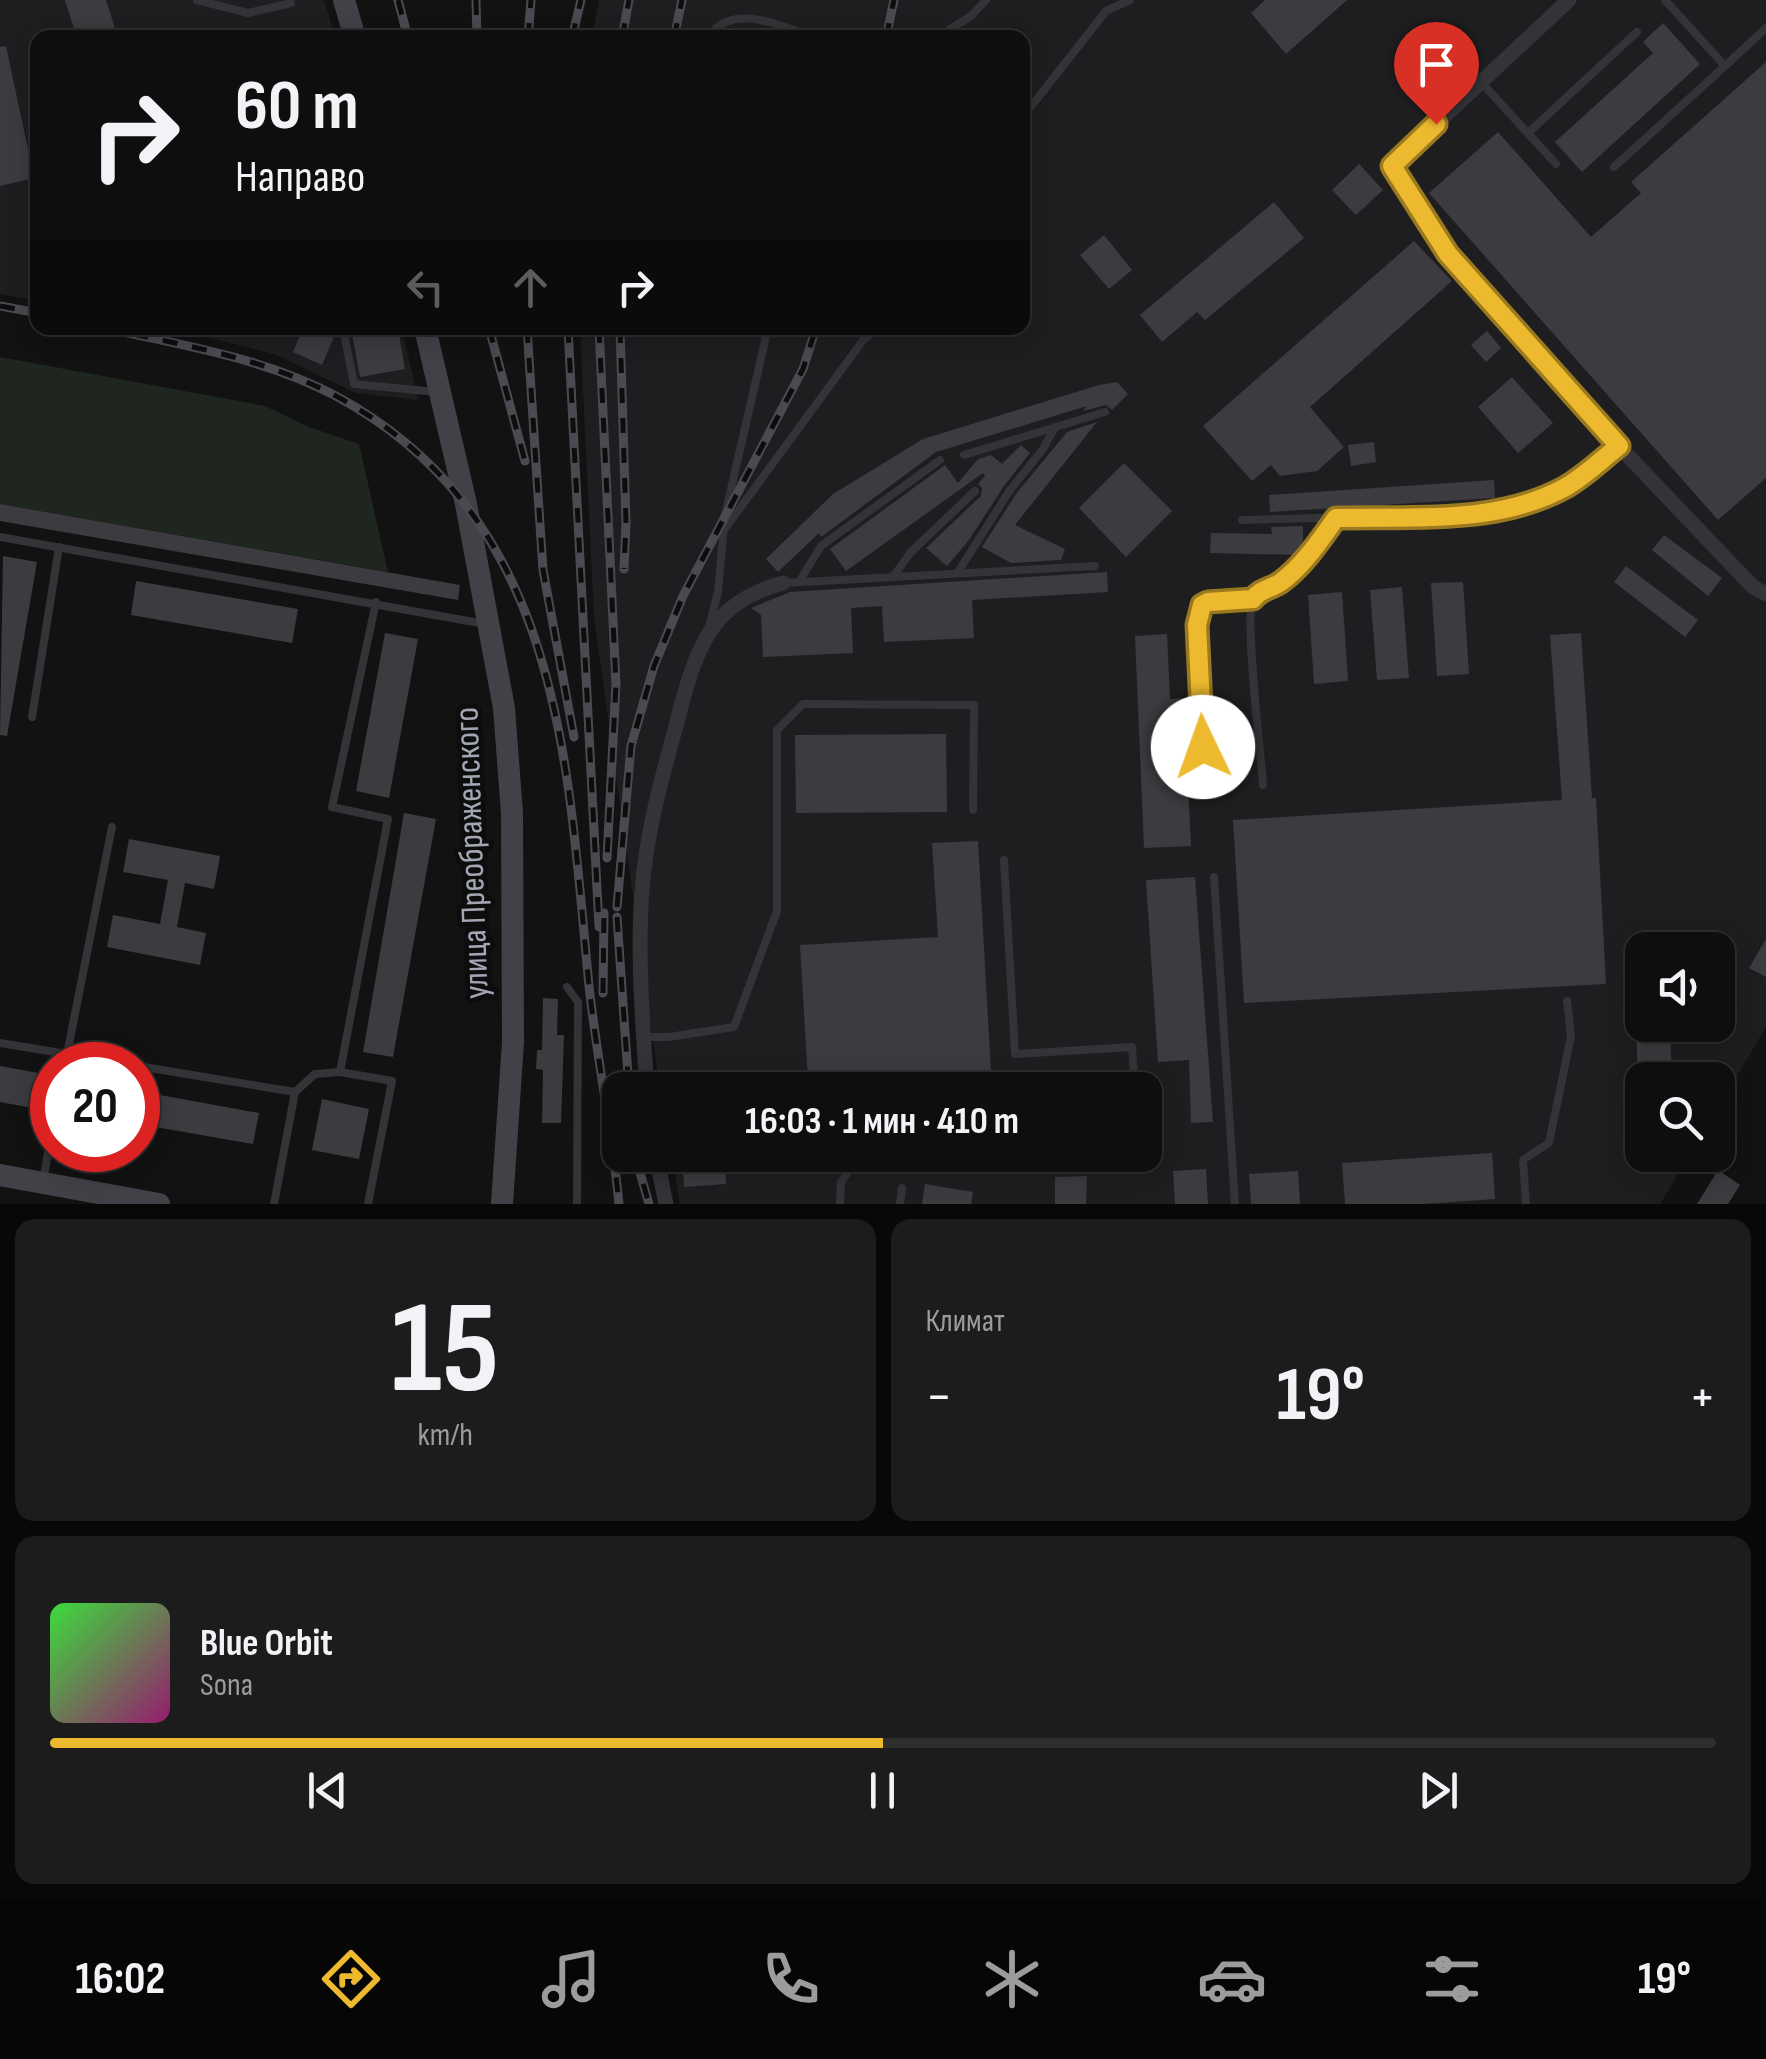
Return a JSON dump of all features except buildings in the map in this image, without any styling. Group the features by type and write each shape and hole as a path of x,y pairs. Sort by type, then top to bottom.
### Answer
{"street":[{"path":"344,0 353,30"},
{"path":"1570,0 1392,166 1448,254 1619,446 1754,588 1766,594"},
{"name":"улица Преображенского","path":"427,335 490,625 504,708 512,813 513,1042 502,1204"},
{"path":"646,1072 642,892 651,825 685,693 706,639 722,616 743,598 791,583"},
{"path":"659,1172 666,1204"},
{"path":"0,1176 158,1204"}],"lane":[{"path":"197,0 248,14 291,4 290,0"},
{"path":"949,30 971,16 986,0"},
{"path":"1030,108 1106,11 1130,0"},
{"path":"1680,0 1668,4 1725,66"},
{"path":"714,30 745,16 790,30"},
{"path":"1614,167 1766,28"},
{"path":"1528,133 1637,32"},
{"path":"1482,82 1556,164"},
{"path":"344,335 354,384 440,393"},
{"path":"706,639 718,592 724,530 766,335"},
{"path":"724,530 869,335"},
{"path":"964,455 1105,412"},
{"path":"958,572 1010,490 1044,449 1055,427"},
{"path":"1242,520 1505,510 1565,487 1619,446"},
{"path":"791,583 821,546 940,460"},
{"path":"893,577 911,552 975,491"},
{"path":"1263,785 1251,635 1253,599 1257,593 1280,583 1304,561 1336,518"},
{"path":"0,537 490,625"},
{"path":"32,717 59,547"},
{"path":"791,583 1094,566"},
{"path":"1203,747 1198,614 1208,602 1253,599"},
{"path":"340,1072 388,819 332,807 376,602"},
{"path":"644,1036 668,1037 734,1027 777,911 777,730 803,704 974,705 972,810"},
{"path":"69,1042 112,827"},
{"path":"1004,860 1016,1054 1132,1047 1133,1072"},
{"path":"1214,877 1235,1204"},
{"path":"567,987 578,1002 577,1204"},
{"path":"1526,1204 1523,1160 1550,1143 1570,1036 1567,1001"},
{"path":"0,1044 30,1048"},
{"path":"160,1069 296,1092"},
{"path":"274,1204 296,1092 315,1074 340,1072 392,1082 368,1204"},
{"path":"43,1183 45,1172"},
{"path":"840,1204 841,1182 848,1172"},
{"path":"900,1204 902,1188"}],"shaded area":[{"path":"0,0 324,0 333,30 30,30 30,300 0,294"},
{"path":"599,0 1766,0 1766,1027 1735,1079 1735,1062 1625,1062 1625,1172 1680,1172 1660,1204 680,1204 674,1172 1162,1172 1162,1072 657,1072 594,617 580,335 1030,335 1030,30 593,30"},
{"path":"197,335 404,335 418,400 356,393 274,354"},
{"path":"0,357 265,406 359,444 388,572 0,504"}],"railway":[{"path":"398,0 406,30"},
{"path":"476,0 477,30"},
{"path":"529,30 531,0"},
{"path":"574,30 581,0"},
{"path":"623,30 629,0"},
{"path":"676,30 682,0"},
{"path":"888,30 894,0"},
{"path":"0,306 30,312"},
{"path":"137,335 252,362 336,396 411,447 468,508 510,577 539,653 559,733 619,1204"},
{"path":"491,335 525,461"},
{"path":"527,335 543,570 574,737"},
{"path":"568,335 599,927"},
{"path":"599,335 616,684 607,858"},
{"path":"620,335 624,569"},
{"path":"617,907 631,746 654,666 683,596 803,369 814,335"},
{"path":"603,993 604,913"},
{"path":"617,917 628,1072"},
{"path":"640,1172 649,1204"}],"route":[{"path":"1203,747 1197,625 1202,605 1253,599 1257,593 1280,583 1304,561 1336,518 1505,510 1565,487 1619,446 1448,254 1392,166 1436,124"}]}
